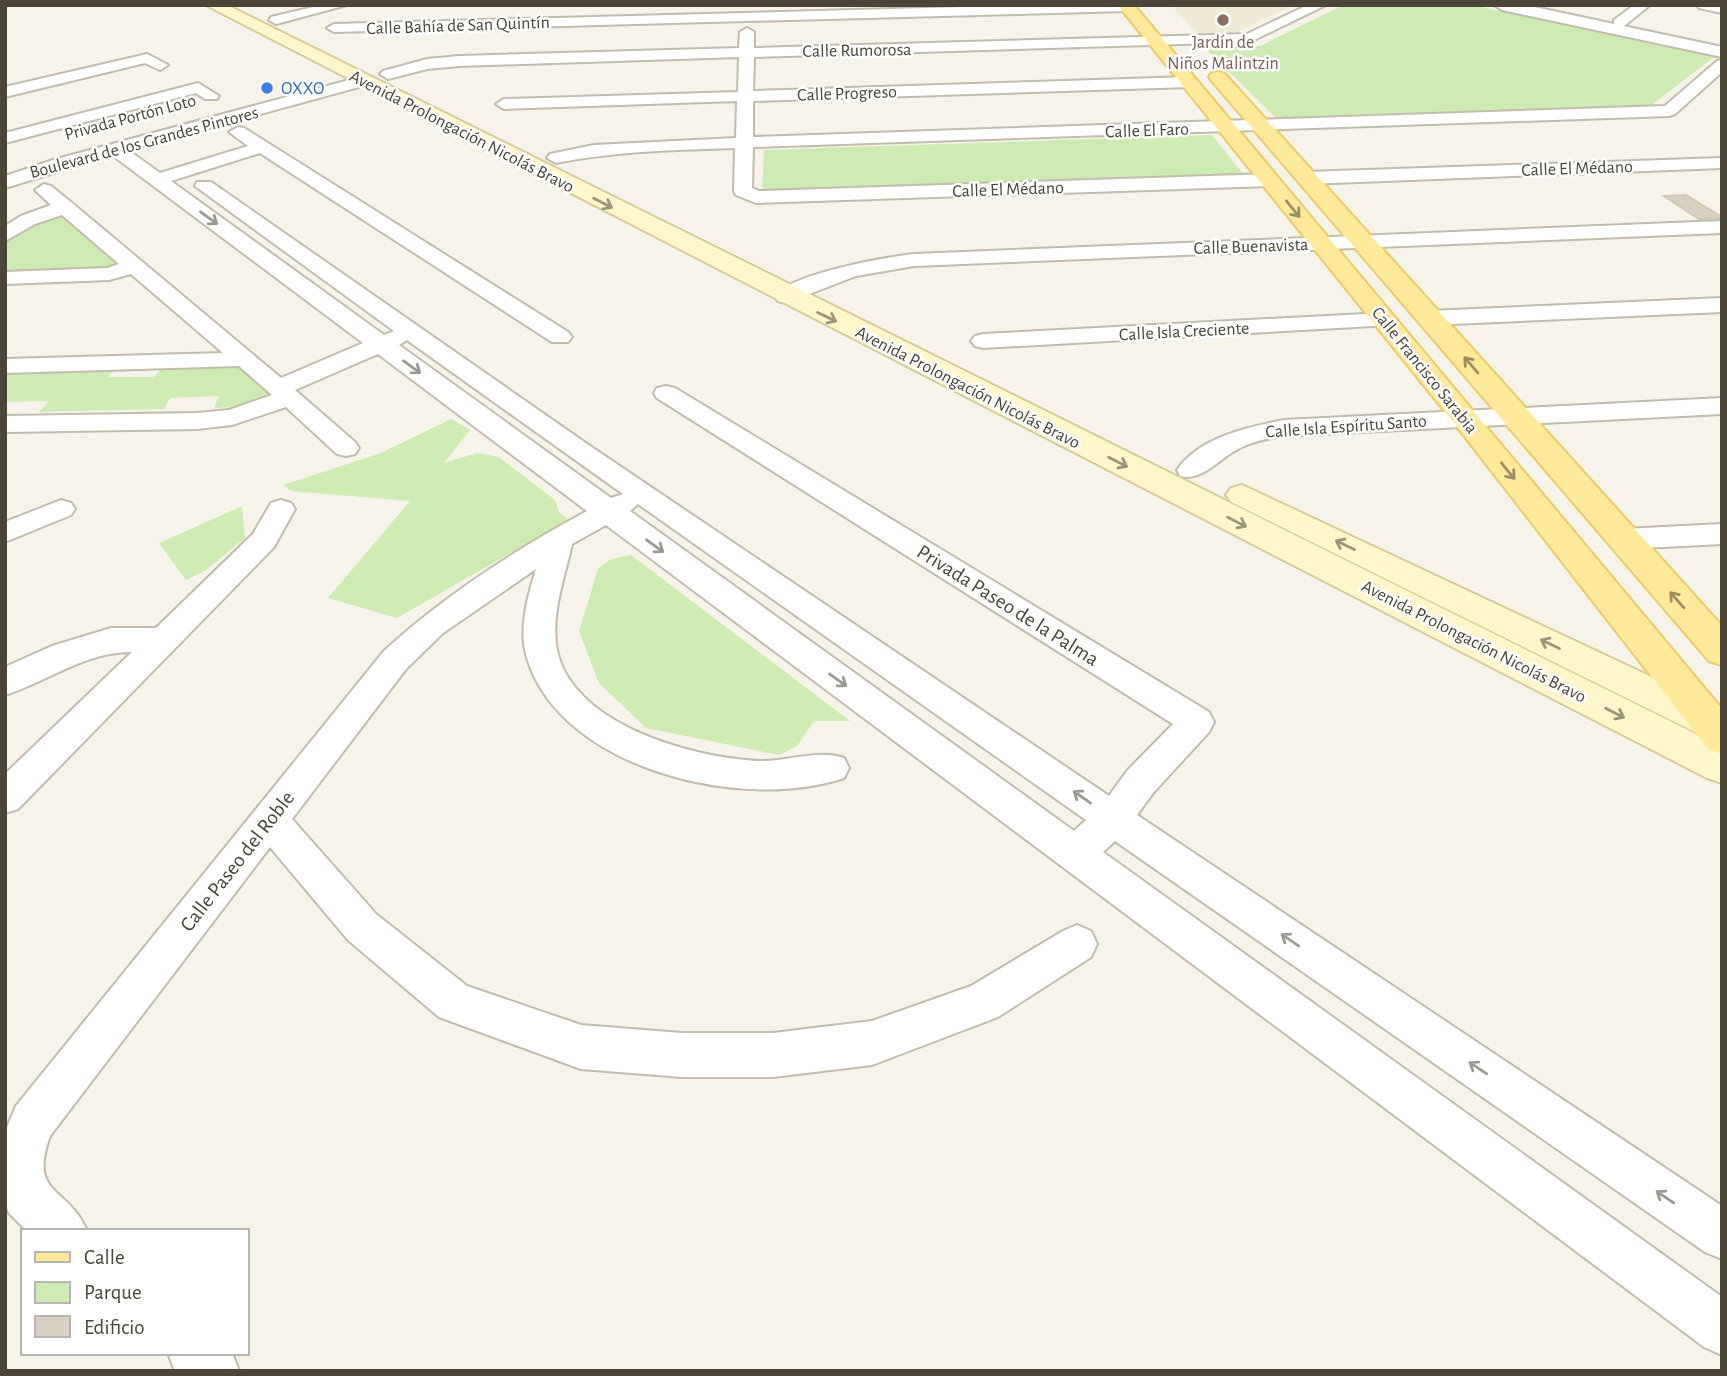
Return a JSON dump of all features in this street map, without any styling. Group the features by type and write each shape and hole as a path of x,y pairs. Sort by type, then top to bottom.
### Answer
{"main road":[{"name":"Avenida Prolongación Nicolás Bravo","path":"214,5 364,81 799,290 995,374"},
{"name":"Avenida Prolongación Nicolás Bravo","path":"245,5 556,158 799,290 1722,766"},
{"name":"Calle Francisco Sarabia","path":"1127,6 1163,33 1186,41 1722,651"},
{"name":"Calle Francisco Sarabia","path":"1163,33 1190,82 1717,728"},
{"path":"364,81 388,74"},
{"name":"Avenida Prolongación Nicolás Bravo","path":"1178,464 1717,728"}],"street":[{"path":"276,20 340,5"},
{"path":"1186,41 1250,38 1320,5"},
{"path":"1502,5 1722,52"},
{"path":"1531,5 1722,45"},
{"path":"1619,23 1643,5"},
{"name":"Calle Bahía de San Quintín","path":"334,28 748,11 1127,6"},
{"path":"745,144 748,11"},
{"name":"Calle Rumorosa","path":"388,74 427,64 459,61 746,53 1163,33"},
{"path":"5,92 58,94 147,58 160,65 58,94 5,103"},
{"name":"Calle El Faro","path":"556,158 610,148 1669,111 1722,64"},
{"path":"29,73 388,333 608,511 1722,1329"},
{"name":"Boulevard de los Grandes Pintores","path":"5,182 115,135 364,81"},
{"name":"Calle Progreso","path":"504,104 1190,82"},
{"name":"Privada Portón Loto","path":"5,138 115,135 198,88 211,96 115,135 5,149"},
{"path":"167,174 252,141 560,337"},
{"name":"Calle El Médano","path":"745,144 743,191 766,197 1270,180"},
{"name":"Calle El Médano","path":"1307,178 1722,163"},
{"path":"44,190 346,448"},
{"path":"5,235 28,220 65,207"},
{"name":"Calle Buenavista","path":"799,290 865,266 914,260 1722,227"},
{"path":"5,278 110,274 134,266"},
{"path":"1430,318 1722,305"},
{"name":"Calle Isla Creciente","path":"983,341 1384,320"},
{"path":"5,424 197,421 232,417 277,387 388,333"},
{"path":"388,333 642,492 1113,819 1722,1235"},
{"path":"5,366 244,359"},
{"name":"Privada Paseo de la Palma","path":"666,393 1197,722 1140,782 1113,819 1074,854"},
{"name":"Calle Isla Espíritu Santo","path":"1178,464 1241,437 1262,432 1465,418 1722,406"},
{"name":"Calle Paseo del Roble","path":"61,1229 26,1196 18,1160 32,1122 269,819 395,660 432,625 559,539 642,492"},
{"path":"5,533 61,509"},
{"path":"5,798 264,540 281,509"},
{"path":"1624,539 1722,534"},
{"path":"559,539 540,629 543,658 559,692 589,720 635,749 694,767 762,776 831,768"},
{"path":"5,682 62,654 111,640 163,640"},
{"path":"269,819 362,926 454,1002 581,1046 681,1055 760,1055 872,1043 984,1002 1077,944"},
{"path":"196,1355 213,1371"}],"shaded area":[{"name":"Jardín de Niños Malintzin","path":"1171,5 1294,5 1235,33 1198,34"}],"green space":[{"path":"1343,5 1472,5 1714,57 1649,107 1278,120 1205,48 1260,46"},
{"path":"1212,135 1244,175 762,193 764,150"},
{"path":"64,210 123,264 102,271 5,273 5,238"},
{"path":"236,364 270,393 240,407 214,408 219,396 170,398 164,409 39,412 49,401 5,402 5,370 116,368 108,377 154,377 163,366"},
{"path":"451,419 470,430 444,463 477,453 499,457 555,500 559,512 568,520 397,618 328,598 410,501 291,491 283,485 381,453"},
{"path":"242,506 245,538 206,570 186,580 159,543"},
{"path":"631,555 850,721 814,721 797,746 779,755 646,728 599,683 579,631 598,569 611,559"}],"building":[{"path":"1686,195 1722,218 1699,219 1664,196"}],"place":[{"name":"Jardín de Niños Malintzin","path":"1223,20"},
{"name":"OXXO","path":"267,88"}]}
